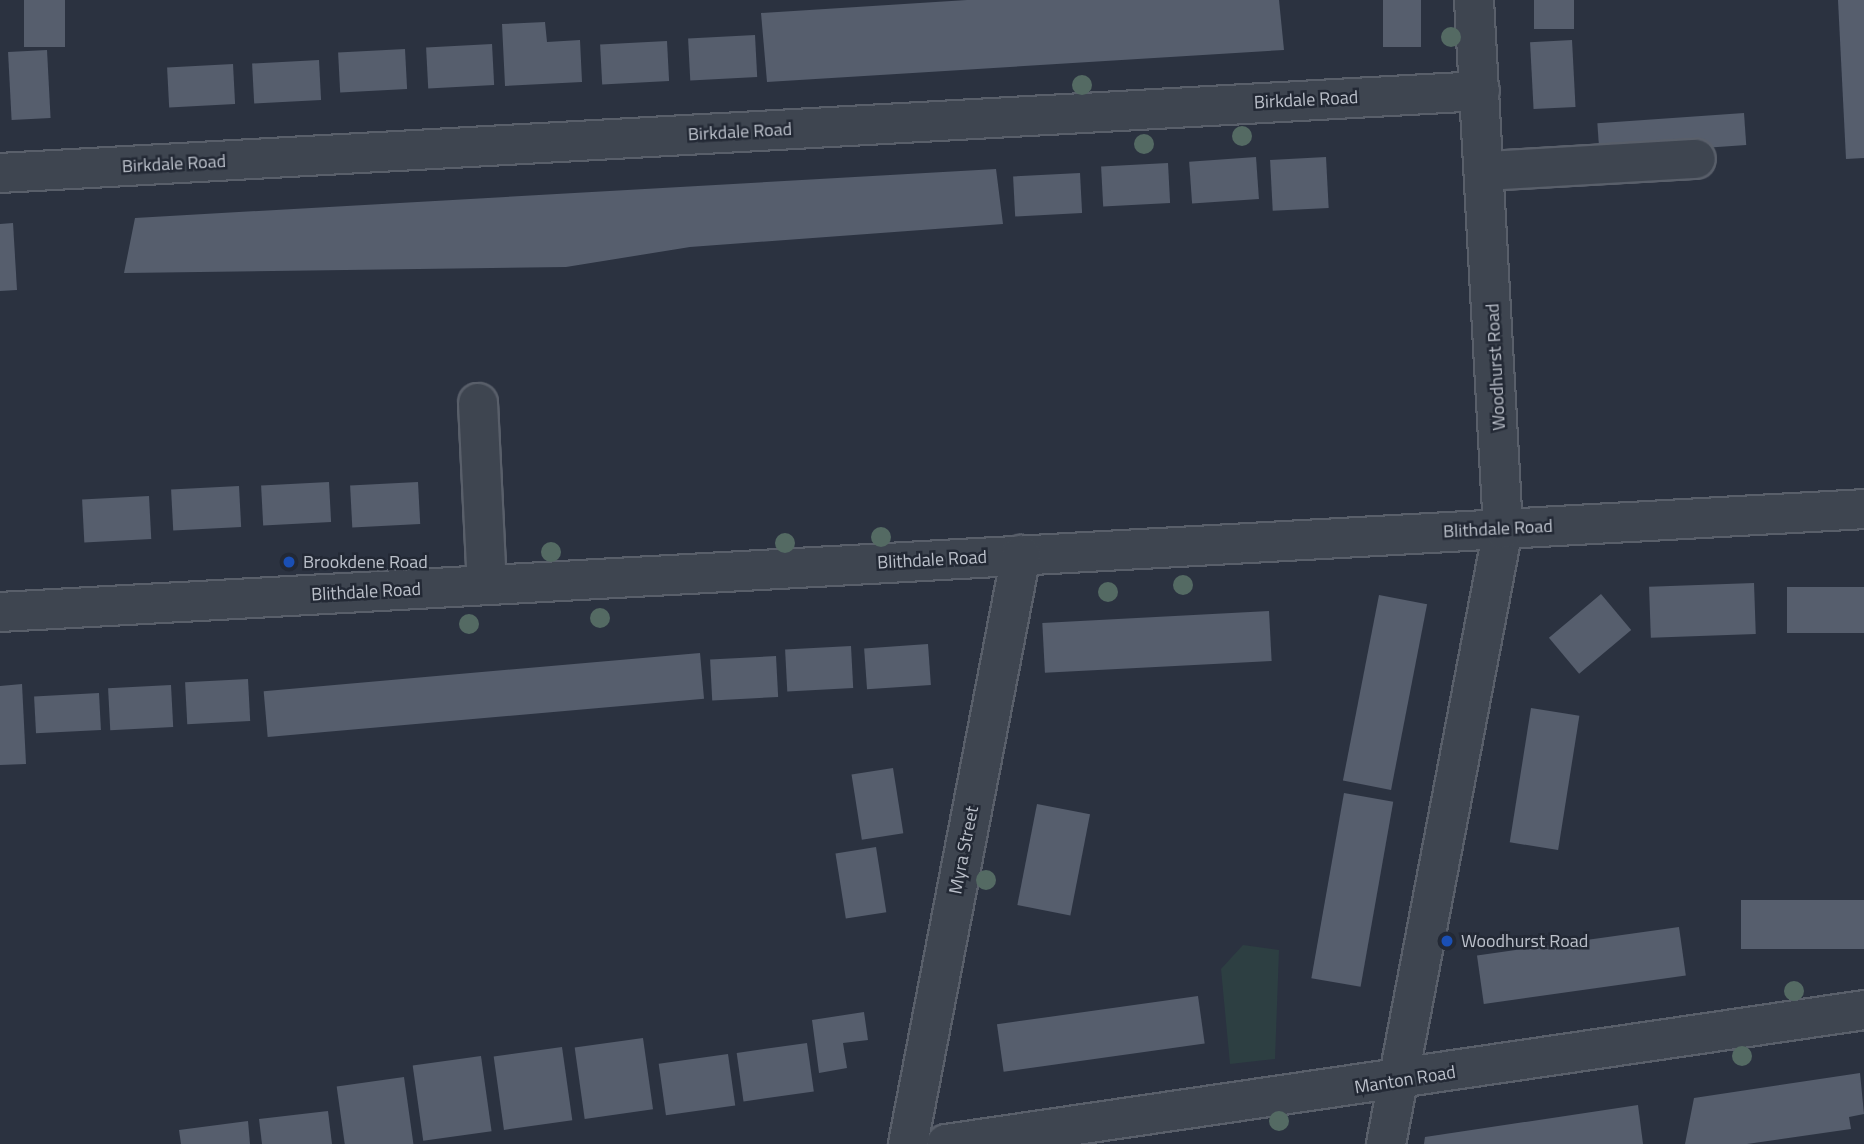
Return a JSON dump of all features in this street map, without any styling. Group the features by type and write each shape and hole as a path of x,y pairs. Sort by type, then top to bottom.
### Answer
{"street":[{"name":"Woodhurst Road","path":"1386,1144 1503,529 1486,171 1474,0"},
{"name":"Birkdale Road","path":"0,173 1480,90"},
{"path":"1486,171 1696,159"},
{"path":"478,403 487,585"},
{"name":"Blithdale Road","path":"0,612 1864,509"},
{"name":"Myra Street","path":"908,1144 1021,555"},
{"name":"Manton Road","path":"946,1144 1398,1081 1864,1010"}],"shaded area":[{"path":"1243,945 1279,950 1275,1059 1230,1064 1221,969"}],"building":[{"path":"24,0 65,0 65,47 24,47"},
{"path":"967,0 1279,0 1284,50 767,82 761,13"},
{"path":"1383,0 1421,0 1421,47 1383,47"},
{"path":"1534,0 1574,0 1574,29 1534,29"},
{"path":"1838,0 1864,0 1864,158 1846,159"},
{"path":"545,22 547,42 580,40 582,82 505,86 502,24"},
{"path":"755,35 757,77 690,80 688,39"},
{"path":"1572,40 1576,107 1534,109 1530,42"},
{"path":"667,41 669,81 602,84 600,45"},
{"path":"492,44 494,85 428,88 426,47"},
{"path":"405,49 407,89 340,92 338,53"},
{"path":"47,50 51,118 12,120 8,52"},
{"path":"319,60 321,100 254,103 252,64"},
{"path":"233,64 235,104 169,107 167,67"},
{"path":"1744,113 1746,145 1600,155 1597,123"},
{"path":"1256,157 1259,199 1192,204 1189,162"},
{"path":"1326,157 1329,208 1273,211 1270,160"},
{"path":"1168,163 1170,203 1103,206 1101,167"},
{"path":"996,169 1003,224 690,247 566,267 124,273 135,218"},
{"path":"1080,173 1082,213 1015,216 1013,177"},
{"path":"13,223 17,290 0,291 0,224"},
{"path":"329,482 331,522 263,526 261,486"},
{"path":"418,482 420,524 352,528 350,486"},
{"path":"239,486 241,527 173,531 171,490"},
{"path":"149,496 151,539 84,542 82,500"},
{"path":"1754,583 1756,634 1651,638 1649,587"},
{"path":"1787,587 1864,587 1864,633 1787,633"},
{"path":"1601,594 1631,630 1579,674 1549,638"},
{"path":"1379,595 1427,604 1391,790 1343,781"},
{"path":"1269,611 1272,661 1045,673 1042,623"},
{"path":"928,644 931,685 867,689 864,648"},
{"path":"851,646 853,688 787,691 785,649"},
{"path":"700,653 704,699 268,737 264,691"},
{"path":"776,656 778,697 712,700 710,659"},
{"path":"248,679 250,721 187,724 185,682"},
{"path":"22,684 26,764 0,765 0,686"},
{"path":"171,685 173,727 110,730 108,688"},
{"path":"99,693 101,730 36,733 34,696"},
{"path":"1531,708 1579,716 1558,850 1510,842"},
{"path":"893,768 903,833 862,840 852,775"},
{"path":"1344,793 1393,802 1361,987 1311,978"},
{"path":"1037,804 1090,814 1070,915 1017,905"},
{"path":"876,847 886,912 846,919 836,853"},
{"path":"1741,900 1864,900 1864,949 1741,949"},
{"path":"1679,927 1686,976 1484,1004 1477,955"},
{"path":"1198,996 1205,1044 1004,1072 997,1024"},
{"path":"864,1012 868,1040 843,1043 847,1068 819,1073 812,1020"},
{"path":"643,1038 653,1109 585,1119 575,1048"},
{"path":"807,1043 814,1092 744,1101 737,1053"},
{"path":"562,1047 572,1120 504,1130 494,1057"},
{"path":"728,1054 735,1105 666,1115 659,1064"},
{"path":"481,1056 492,1131 423,1141 413,1066"},
{"path":"1860,1073 1864,1114 1849,1117 1851,1129 1747,1144 1685,1144 1694,1098"},
{"path":"404,1077 413,1144 345,1144 337,1086"},
{"path":"1638,1105 1643,1144 1424,1144 1425,1137"},
{"path":"328,1111 332,1144 262,1144 259,1119"},
{"path":"248,1121 250,1144 181,1144 179,1130"}],"place":[{"name":"Brookdene Road","path":"289,562"},
{"name":"Woodhurst Road","path":"1447,941"}]}
